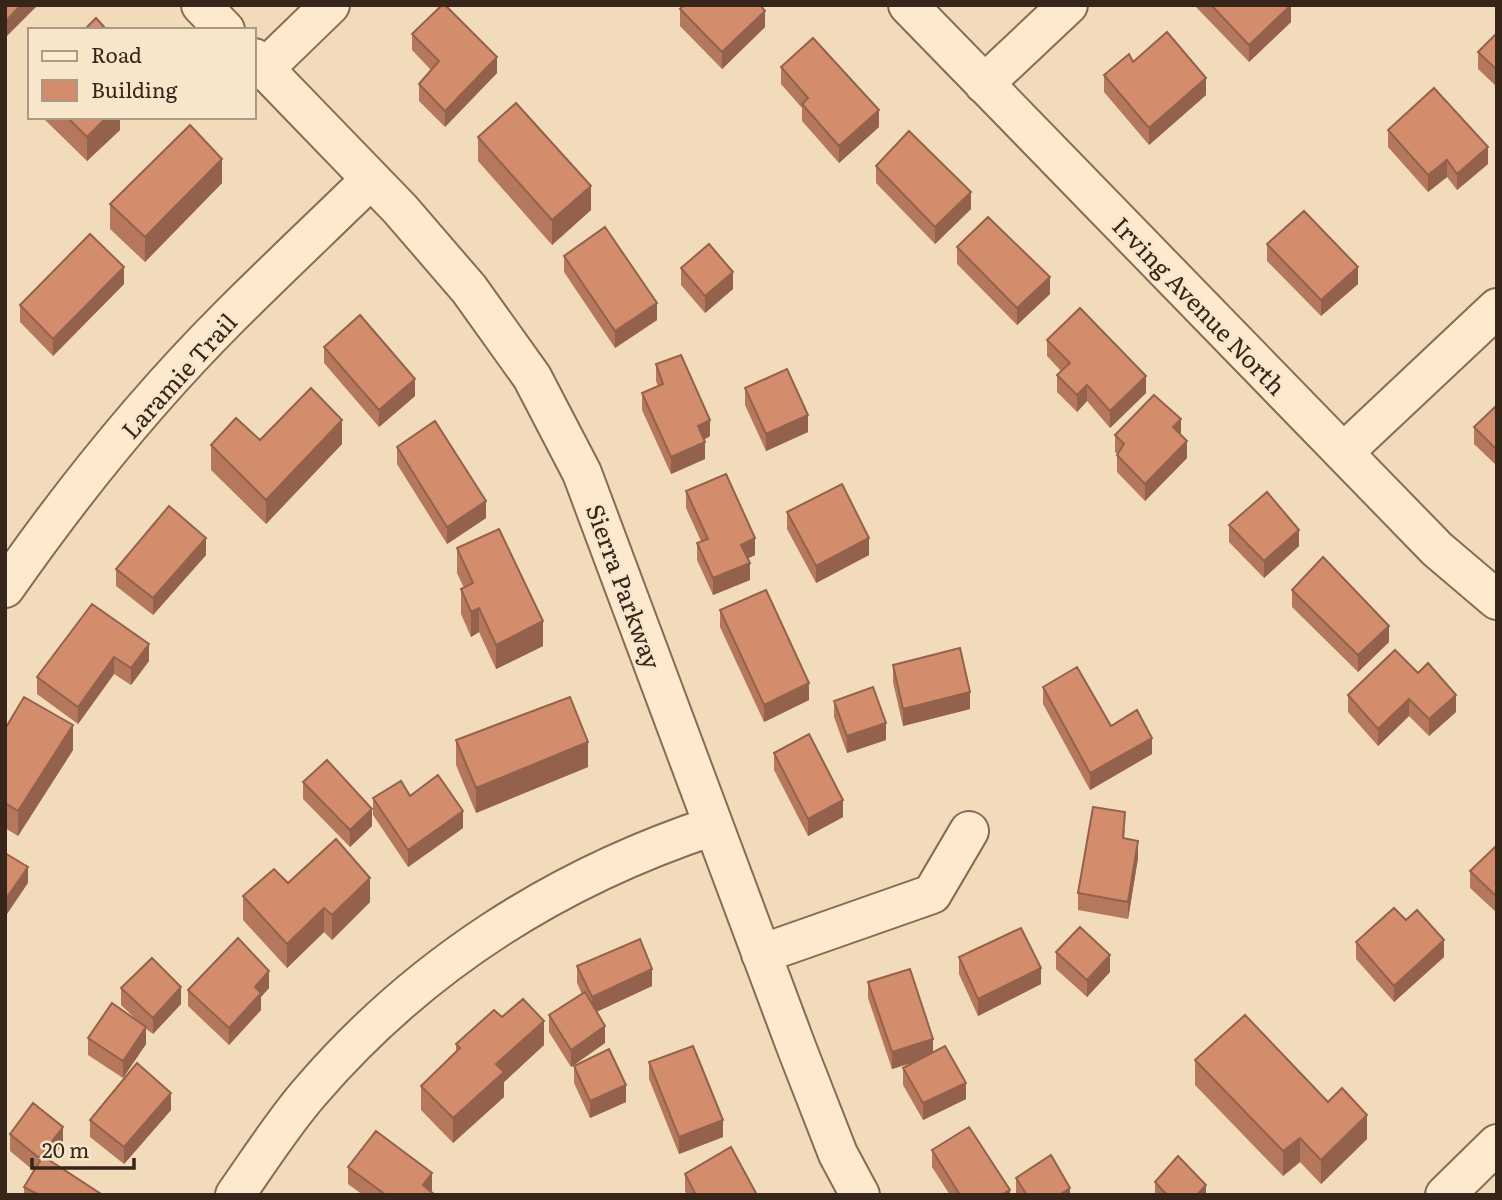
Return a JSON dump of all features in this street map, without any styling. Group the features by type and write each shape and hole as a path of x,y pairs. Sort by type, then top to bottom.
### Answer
{"street":[{"path":"201,5 223,28"},
{"path":"259,63 330,5"},
{"name":"Irving Avenue North","path":"908,5 1437,549 1497,600"},
{"path":"984,84 1068,5"},
{"name":"Sierra Parkway","path":"259,63 371,179 469,289 532,376 582,473 838,1154 860,1195"},
{"name":"Laramie Trail","path":"5,588 52,521 136,418 228,318 371,179"},
{"path":"1344,453 1497,308"},
{"path":"235,1195 309,1092 386,1012 475,941 573,883 675,838 713,826"},
{"path":"761,954 933,894 969,831"},
{"path":"1445,1195 1497,1144"}],"building":[{"path":"5,5 21,5 5,22"},
{"path":"442,5 497,57 445,111 419,84 439,61 412,34"},
{"path":"684,5 760,5 765,11 722,52 680,9"},
{"path":"1211,5 1291,5 1249,45"},
{"path":"96,18 105,28 86,28"},
{"path":"1167,32 1206,78 1149,128 1104,75 1129,54 1133,62"},
{"path":"1497,33 1497,70 1478,52"},
{"path":"813,38 879,110 839,146 802,104 808,98 781,67"},
{"path":"1434,88 1488,147 1457,174 1447,160 1428,175 1388,130"},
{"path":"516,103 591,186 552,220 478,137"},
{"path":"69,119 105,119 87,137"},
{"path":"190,125 222,159 145,237 110,204"},
{"path":"909,131 971,192 935,227 876,166"},
{"path":"1304,211 1358,267 1321,300 1267,244"},
{"path":"988,217 1050,277 1017,308 957,247"},
{"path":"605,227 657,303 615,331 564,256"},
{"path":"90,234 124,267 53,339 20,305"},
{"path":"709,244 733,272 705,296 681,268"},
{"path":"1080,308 1146,376 1110,411 1087,385 1077,395 1057,375 1070,363 1047,340"},
{"path":"360,315 415,379 379,410 324,347"},
{"path":"681,355 710,420 698,426 705,442 671,457 642,393 663,384 656,364"},
{"path":"787,369 808,415 766,434 745,388"},
{"path":"311,388 342,420 266,500 211,445 236,418 260,440"},
{"path":"1154,395 1181,419 1173,427 1187,441 1145,484 1117,455 1124,444 1115,435"},
{"path":"1497,405 1497,450 1474,427"},
{"path":"435,421 486,501 447,527 397,447"},
{"path":"726,474 755,538 741,545 750,563 713,578 697,543 708,539 686,491"},
{"path":"842,484 869,538 816,566 787,512"},
{"path":"1267,492 1299,530 1264,561 1229,525"},
{"path":"169,506 206,538 153,598 116,569"},
{"path":"499,529 543,621 496,645 479,608 471,612 461,589 473,583 457,548"},
{"path":"1323,557 1389,626 1358,655 1292,590"},
{"path":"766,590 809,683 764,705 720,610"},
{"path":"92,604 149,644 131,668 114,657 78,707 37,677"},
{"path":"960,648 970,692 903,709 893,665"},
{"path":"1395,650 1418,673 1428,663 1456,695 1429,719 1409,699 1378,729 1348,695"},
{"path":"1077,667 1111,726 1137,710 1152,738 1090,773 1043,687"},
{"path":"873,687 886,723 847,736 834,701"},
{"path":"24,697 73,725 18,811 5,803 5,729"},
{"path":"570,697 588,742 476,788 456,740"},
{"path":"809,734 843,800 808,819 774,753"},
{"path":"327,760 372,809 350,830 303,782"},
{"path":"438,775 463,811 408,850 373,798 401,781 410,796"},
{"path":"1093,807 1125,812 1123,838 1138,841 1128,902 1078,893"},
{"path":"336,839 370,878 332,915 324,908 287,944 243,896 274,869 288,883"},
{"path":"1497,845 1497,897 1470,871"},
{"path":"5,853 28,867 5,900"},
{"path":"1394,908 1406,920 1417,910 1444,940 1394,986 1356,942"},
{"path":"1080,927 1110,955 1087,980 1056,952"},
{"path":"1021,928 1041,968 978,999 959,957"},
{"path":"238,938 269,971 255,987 261,993 229,1028 188,990"},
{"path":"640,939 652,969 592,997 577,966"},
{"path":"152,958 181,987 153,1018 121,988"},
{"path":"910,969 933,1039 892,1052 868,982"},
{"path":"585,992 605,1026 571,1050 549,1015"},
{"path":"523,999 544,1021 496,1064 504,1072 453,1118 421,1086 460,1048 456,1044 494,1010 502,1017"},
{"path":"112,1003 146,1027 123,1061 88,1038"},
{"path":"1245,1015 1328,1102 1342,1088 1367,1115 1321,1160 1300,1138 1283,1151 1195,1060"},
{"path":"693,1046 723,1120 679,1137 649,1062"},
{"path":"945,1046 966,1083 923,1103 903,1068"},
{"path":"609,1049 626,1085 590,1101 574,1066"},
{"path":"137,1063 171,1093 124,1147 90,1120"},
{"path":"33,1103 63,1127 39,1158 10,1134"},
{"path":"969,1127 1010,1190 1001,1195 960,1195 932,1150"},
{"path":"376,1131 432,1173 423,1185 435,1195 386,1195 348,1167"},
{"path":"731,1147 757,1195 696,1195 685,1174"},
{"path":"1051,1155 1070,1188 1059,1195 1027,1195 1016,1178"},
{"path":"43,1156 101,1194 39,1195 24,1187"},
{"path":"1178,1156 1206,1185 1197,1195 1167,1195 1155,1182"}]}
